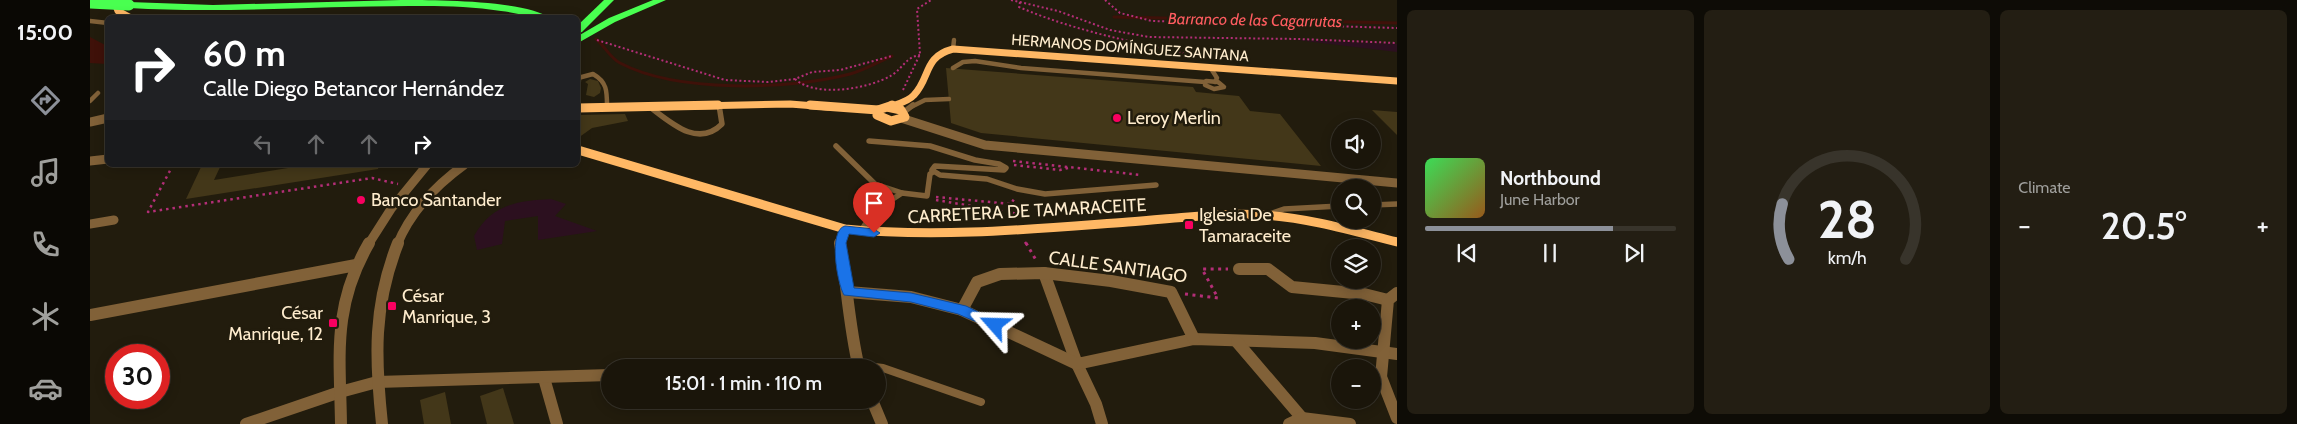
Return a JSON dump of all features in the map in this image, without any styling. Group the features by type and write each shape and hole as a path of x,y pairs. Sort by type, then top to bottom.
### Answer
{"highway":[{"path":"177,7 336,0"},
{"path":"90,3 177,7 474,0 517,5 539,15"},
{"path":"580,28 609,0"},
{"path":"580,39 612,20 661,0"}],"main road":[{"path":"114,0 118,11 125,15"},
{"name":"HERMANOS DOMÍNGUEZ SANTANA","path":"934,58 944,51 953,49 1397,81"},
{"path":"580,108 647,105 811,104 878,110 913,96 934,58"},
{"path":"878,110 876,112 879,117 886,121 896,121 904,116 888,107"},
{"name":"CARRETERA DE TAMARACEITE","path":"580,151 845,230 888,235 937,235 1214,216 1264,215 1327,224 1397,242"}],"street":[{"path":"904,116 985,145 1397,183"},
{"path":"90,122 105,119"},
{"path":"90,161 105,159"},
{"path":"341,424 340,342 345,305 356,265 378,227 409,186 426,167"},
{"path":"382,424 376,339 382,294 390,261 406,225 434,189 448,175 461,167"},
{"path":"90,224 114,220"},
{"path":"845,230 840,243 848,292 853,343 857,359"},
{"path":"90,315 356,265"},
{"path":"1239,269 1268,269 1292,287 1392,296 1383,350 1381,377 1397,418"},
{"path":"1044,273 1077,364 1096,404 1102,424"},
{"name":"CALLE SANTIAGO","path":"962,310 977,282 1000,274 1044,273 1111,281 1171,292"},
{"path":"848,292 911,297 962,310 1077,364 1194,339 1237,342 1315,343 1383,350 1397,354"},
{"path":"1171,292 1194,339"},
{"path":"1237,342 1296,421 1350,424"},
{"path":"246,424 340,392 378,382 601,375"},
{"path":"544,378 557,424"},
{"path":"876,409 882,424"}],"lane":[{"path":"90,21 105,23"},
{"path":"953,49 954,40"},
{"path":"953,68 963,62 975,61 1021,68 1215,82 1224,87 1213,89 1205,85 1205,82"},
{"path":"1210,68 1217,78 1215,82"},
{"path":"580,77 593,74 604,79 607,88 607,106"},
{"path":"90,100 98,93"},
{"path":"904,116 919,100 949,97 913,96"},
{"path":"647,105 685,132 699,134 712,132 722,124 719,104"},
{"path":"836,146 875,184 902,193 927,196 930,174 935,166 1000,171 1006,168 1003,165 975,160 930,146 869,141"},
{"path":"933,172 940,175 987,179 1018,189 1045,194 1156,184"},
{"path":"860,231 873,212 902,193"},
{"path":"1381,205 1397,204"},
{"path":"1264,215 1284,209 1331,206"},
{"path":"886,369 981,402"}],"path":[{"path":"903,90 920,55 917,10 924,3 931,0"},
{"path":"1011,0 1067,14 1110,30 1156,38 1299,39 1397,43"},
{"path":"1105,0 1109,7 1121,13 1155,21 1184,20 1397,28"},
{"path":"1020,2 1018,7 1044,18 1105,36 1189,55"},
{"path":"1105,36 1110,30"},
{"path":"596,39 725,80 768,82 795,79 812,72 840,70 892,56"},
{"path":"795,79 798,83 816,89 834,89 883,80 893,75 907,58 920,55 934,58"},
{"path":"1003,165 1060,170 1072,168"},
{"path":"172,167 148,212 372,178 409,186"},
{"path":"1109,172 1126,176"},
{"path":"927,196 1012,204 1018,189"},
{"path":"927,196 928,199 997,208 1038,218"},
{"path":"1078,196 1089,208 1084,217"},
{"path":"1018,230 1044,273"},
{"name":"CALLE SANTIAGO","path":"1171,292 1218,298 1202,269 1239,269"}],"shaded area":[{"path":"90,37 105,45 105,64 90,63"},
{"path":"1296,40 1397,44 1397,52"},
{"path":"551,199 566,204 555,216 597,231 538,240 538,216 505,221 502,244 477,250 474,236 481,225 497,211 516,203"}],"building":[{"name":"Leroy Merlin","path":"946,68 1193,87 1196,92 1239,96 1250,111 1280,114 1321,166 981,133 951,123"},
{"path":"590,79 598,81 601,88 600,93 594,97 586,95 588,84 585,82"},
{"path":"1372,110 1397,112 1397,135"},
{"path":"625,114 628,121 592,128 580,137 580,115"},
{"path":"201,167 220,167 214,180 288,167 378,167 378,169 186,199"},
{"path":"503,388 514,424 487,424 480,396"},
{"path":"445,392 451,424 424,424 420,400"}],"waterway":[{"name":"Barranco de las Cagarrutas","path":"1114,17 1397,23"},
{"name":"Barranco de las Cagarrutas","path":"596,39 616,61 644,73 671,80 734,86 796,83 825,79 856,72 892,56"}],"place":[{"name":"Leroy Merlin","path":"1117,118"},
{"name":"Banco Santander","path":"361,200"},
{"name":"Iglesia De Tamaraceite","path":"1189,225"},
{"name":"César Manrique, 3","path":"392,306"},
{"name":"César Manrique, 12","path":"333,323"}],"route":[{"path":"874,233 845,230 840,243 848,292 911,297 962,310 995,325"}]}
